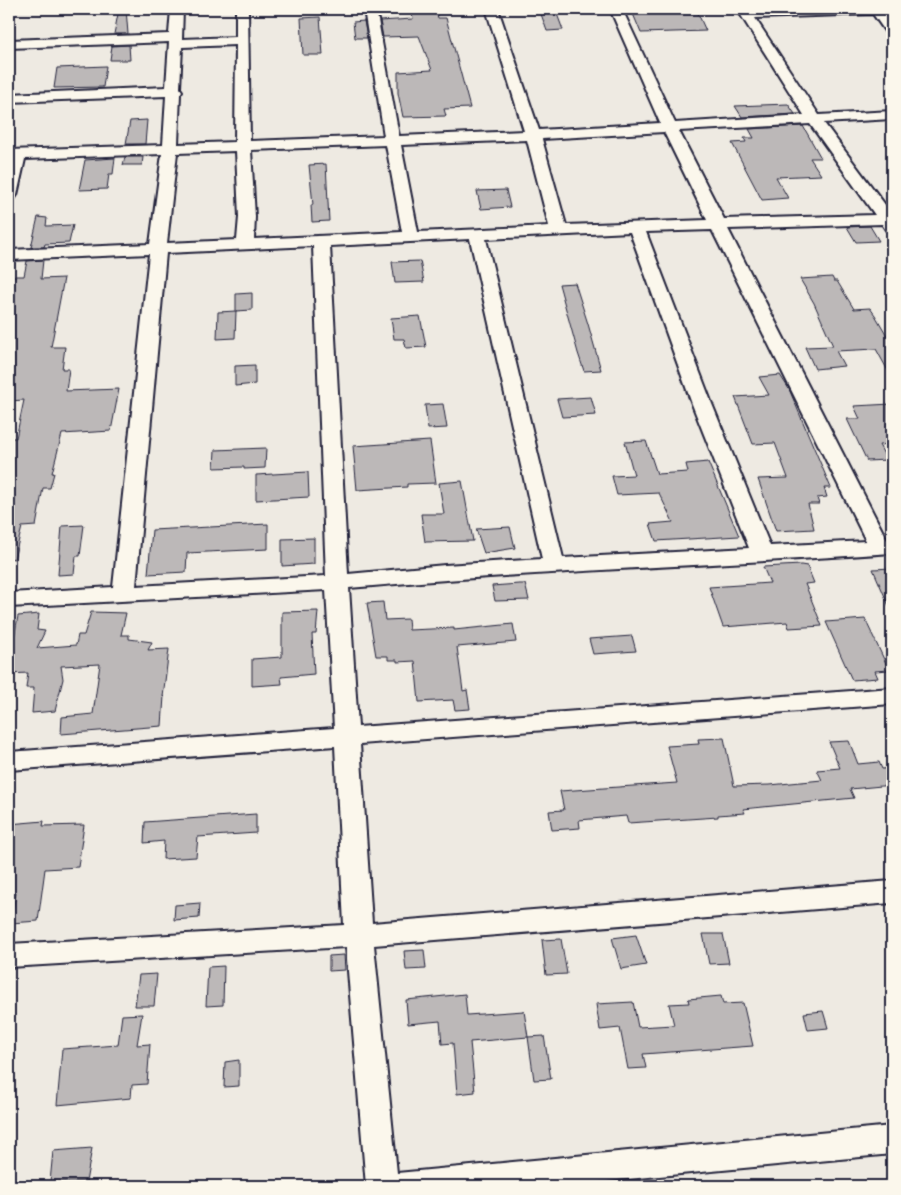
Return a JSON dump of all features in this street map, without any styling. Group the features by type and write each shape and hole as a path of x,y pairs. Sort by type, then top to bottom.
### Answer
{"street":[{"path":"124,592 158,247 170,150 177,41 177,9"},
{"path":"242,9 245,244"},
{"path":"370,9 411,237"},
{"path":"492,9 534,135 558,231"},
{"path":"9,600 124,592 337,582 446,572 764,555 886,546 717,224 670,128 616,9"},
{"path":"745,11 892,9"},
{"path":"877,10 892,31"},
{"path":"745,11 814,119 891,222"},
{"path":"9,44 242,41"},
{"path":"9,98 174,91"},
{"path":"9,195 13,155 393,142 892,115"},
{"path":"9,255 636,227 891,222"},
{"path":"636,227 702,404 764,555"},
{"path":"477,234 554,565"},
{"path":"321,241 337,582 359,935 382,1186"},
{"path":"9,761 892,696"},
{"path":"9,956 359,935 892,892"},
{"path":"402,1186 892,1140"}],"building":[{"path":"119,9 126,9 128,34 114,34"},
{"path":"411,9 435,9 438,18 446,18 470,108 444,109 446,116 403,117 398,93 398,72 432,70 419,36 383,37 380,21 413,19"},
{"path":"631,9 696,9 706,31 641,33"},
{"path":"541,14 557,14 563,30 547,31"},
{"path":"320,17 323,55 303,55 301,18"},
{"path":"364,21 367,38 355,38 353,22"},
{"path":"129,45 130,60 110,60 112,46"},
{"path":"106,66 103,87 54,88 57,68"},
{"path":"788,104 795,114 742,117 735,106"},
{"path":"147,120 145,144 126,144 130,121"},
{"path":"803,126 821,158 810,158 821,175 776,177 788,198 762,200 732,143 746,142 744,138 754,138 749,129"},
{"path":"125,157 143,157 142,165 123,165"},
{"path":"115,158 113,174 109,174 107,189 79,190 85,160"},
{"path":"326,164 329,221 312,222 311,205 313,205 309,165"},
{"path":"506,190 510,207 481,209 477,191"},
{"path":"38,217 47,218 46,226 73,225 69,243 45,244 44,247 31,247"},
{"path":"870,226 879,241 856,242 847,227"},
{"path":"43,260 41,279 64,278 51,347 65,347 62,369 69,369 66,391 119,389 111,431 62,434 50,488 43,488 36,526 22,527 14,559 9,558 9,438 16,438 24,400 9,401 9,276 24,276 27,261"},
{"path":"420,261 424,282 395,283 392,262"},
{"path":"832,277 834,281 837,281 854,309 870,308 875,315 892,344 892,378 876,349 836,351 844,366 815,369 805,347 833,346 814,303 800,279"},
{"path":"575,283 601,370 584,371 578,353 559,284"},
{"path":"252,293 252,310 236,311 236,294"},
{"path":"236,311 235,338 217,339 218,312"},
{"path":"420,316 426,347 406,348 404,339 394,339 391,318"},
{"path":"255,365 255,384 235,386 235,366"},
{"path":"780,375 789,389 831,488 824,488 827,497 817,498 819,504 808,504 814,529 776,531 758,479 788,478 775,443 753,444 735,397 769,395 759,377"},
{"path":"591,397 596,415 562,417 557,399"},
{"path":"443,404 447,428 428,429 425,405"},
{"path":"892,404 892,444 879,445 887,460 867,461 847,419 860,419 854,406"},
{"path":"430,441 436,483 407,484 407,487 357,490 353,446"},
{"path":"646,441 657,474 688,472 686,464 708,462 739,536 656,541 650,524 673,522 659,493 617,495 612,476 634,475 625,442"},
{"path":"266,448 265,468 214,468 215,450"},
{"path":"308,472 309,497 256,500 256,475"},
{"path":"462,481 473,541 425,542 421,514 444,514 439,483"},
{"path":"268,524 268,549 187,553 186,572 148,574 152,530"},
{"path":"84,525 80,556 76,556 74,574 58,575 62,526"},
{"path":"510,527 515,548 484,553 476,529"},
{"path":"314,538 314,564 282,566 282,539"},
{"path":"807,566 814,583 805,584 822,626 789,628 787,622 723,627 709,587 770,583 763,567"},
{"path":"892,568 892,613 873,569"},
{"path":"525,584 529,600 495,601 492,586"},
{"path":"383,602 385,620 408,619 409,630 454,628 454,630 513,624 516,642 457,647 463,691 467,690 470,709 455,710 453,700 419,702 415,661 397,662 397,660 388,660 388,656 376,656 367,603"},
{"path":"318,611 316,634 312,634 314,674 281,677 282,684 252,686 252,659 282,657 282,612"},
{"path":"91,612 126,613 121,635 129,635 129,639 152,642 148,650 169,649 163,697 162,726 61,734 62,717 93,714 100,664 61,666 63,679 55,711 32,713 34,688 26,688 28,673 9,674 9,655 11,655 18,616 39,614 37,630 45,631 37,648 76,645 78,635 84,635"},
{"path":"865,619 889,670 875,671 878,678 852,680 826,622"},
{"path":"632,636 636,651 593,654 589,639"},
{"path":"724,738 734,786 822,780 817,770 840,768 829,742 849,741 858,764 879,762 882,769 892,768 892,785 850,789 854,798 743,809 745,813 718,815 718,817 628,823 626,816 579,820 580,828 552,830 549,811 564,810 560,791 677,783 667,746 699,744 698,739"},
{"path":"256,814 256,833 198,837 196,857 163,859 164,841 144,843 145,822"},
{"path":"44,821 43,826 84,825 78,867 45,869 38,921 11,923 16,893 9,894 9,824"},
{"path":"200,903 199,918 174,920 175,905"},
{"path":"703,934 723,934 729,963 709,964"},
{"path":"636,935 646,965 621,969 612,938"},
{"path":"561,939 567,974 546,975 542,940"},
{"path":"424,950 426,969 406,970 404,951"},
{"path":"344,955 345,970 329,971 329,956"},
{"path":"224,966 223,1005 206,1006 208,967"},
{"path":"157,974 154,1006 135,1006 139,975"},
{"path":"465,994 467,1015 524,1011 528,1037 470,1042 475,1092 457,1094 453,1043 442,1044 440,1021 408,1024 406,1000"},
{"path":"721,996 723,1004 743,1003 753,1046 643,1054 646,1068 628,1069 620,1028 600,1030 596,1004 633,1002 638,1027 674,1025 669,1004 689,1003 688,999"},
{"path":"823,1011 828,1028 808,1030 804,1013"},
{"path":"142,1014 137,1045 150,1044 147,1084 132,1085 131,1098 57,1105 62,1049 118,1045 122,1015"},
{"path":"544,1036 551,1079 534,1080 528,1037"},
{"path":"239,1060 239,1086 224,1087 225,1062"},
{"path":"92,1148 86,1182 50,1182 53,1151"}]}
